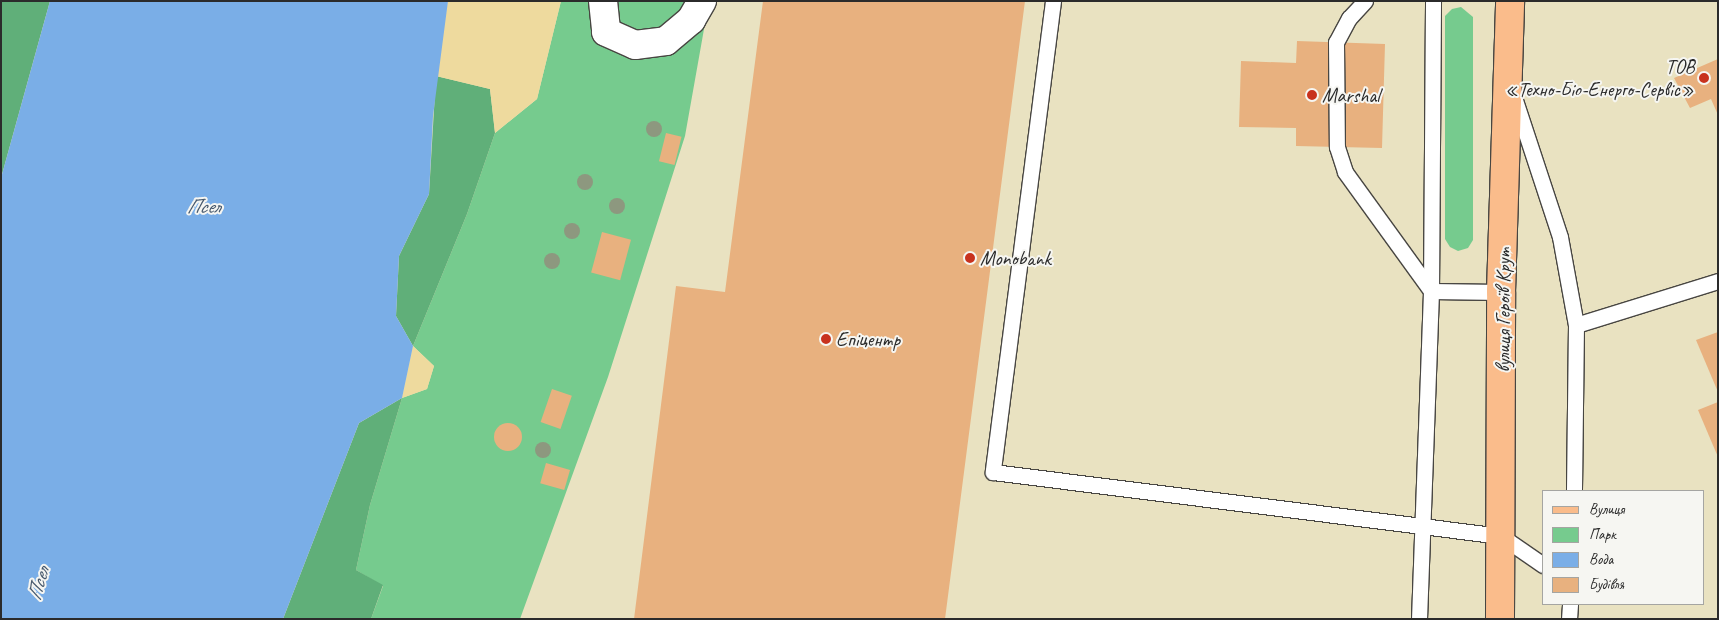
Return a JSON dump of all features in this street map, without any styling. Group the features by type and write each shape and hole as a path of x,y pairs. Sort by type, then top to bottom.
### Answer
{"main road":[{"name":"вулиця Героїв Крут","path":"1500,619 1501,292 1510,1"}],"street":[{"path":"604,1 606,32 635,45 666,42 691,20 702,1"}],"lane":[{"path":"1053,1 993,472 1501,536 1542,564"},
{"path":"1365,1 1348,18 1336,42 1337,147 1346,172 1431,291"},
{"path":"1419,619 1431,291 1433,1"},
{"path":"1508,81 1560,237 1576,325 1574,490"},
{"path":"1576,325 1718,281"},
{"path":"1431,291 1501,292"},
{"path":"1570,605 1570,619"}],"green space":[{"path":"1,1 50,1 1,178"},
{"path":"561,1 709,1 685,136 608,377 520,619 371,619 383,586 356,570 370,505 402,398 427,389 434,366 413,346 467,214 495,133 537,99"},
{"path":"1461,7 1473,17 1473,240 1468,248 1458,251 1450,247 1445,239 1445,16 1452,9"},
{"path":"436,76 490,89 495,133 467,214 413,346 396,316 399,256 429,194"},
{"path":"402,398 370,505 356,570 383,585 371,619 283,619 359,423"}],"sand":[{"path":"448,1 561,1 537,99 495,133 490,89 436,76"},
{"path":"413,346 434,366 427,389 402,398"}],"water":[{"name":"Псел","path":"50,1 448,1 433,116 429,194 399,256 396,316 413,346 402,398 359,423 283,619 1,619 1,178"}],"building":[{"name":"Епіцентр","path":"763,1 1025,1 945,619 634,619 676,286 725,292"},
{"name":"Marshal","path":"1297,41 1385,44 1382,148 1296,146 1296,128 1239,127 1241,61 1296,63"},
{"path":"1718,59 1718,115 1711,99 1690,108 1674,78"},
{"path":"666,133 682,137 675,165 659,161"},
{"path":"602,232 631,240 620,280 591,273"},
{"path":"1718,332 1718,392 1696,340"},
{"path":"552,389 572,396 560,429 541,422"},
{"path":"1718,402 1718,457 1698,410"},
{"path":"508,423 518,427 522,437 518,447 508,451 498,447 494,437 498,427"},
{"path":"546,463 570,470 564,490 540,483"}],"place":[{"name":"ТОВ «Техно-Біо-Енерго-Сервіс»","path":"1704,78"},
{"name":"Marshal","path":"1312,95"},
{"name":"Monobank","path":"970,258"},
{"name":"Епіцентр","path":"826,339"}]}
